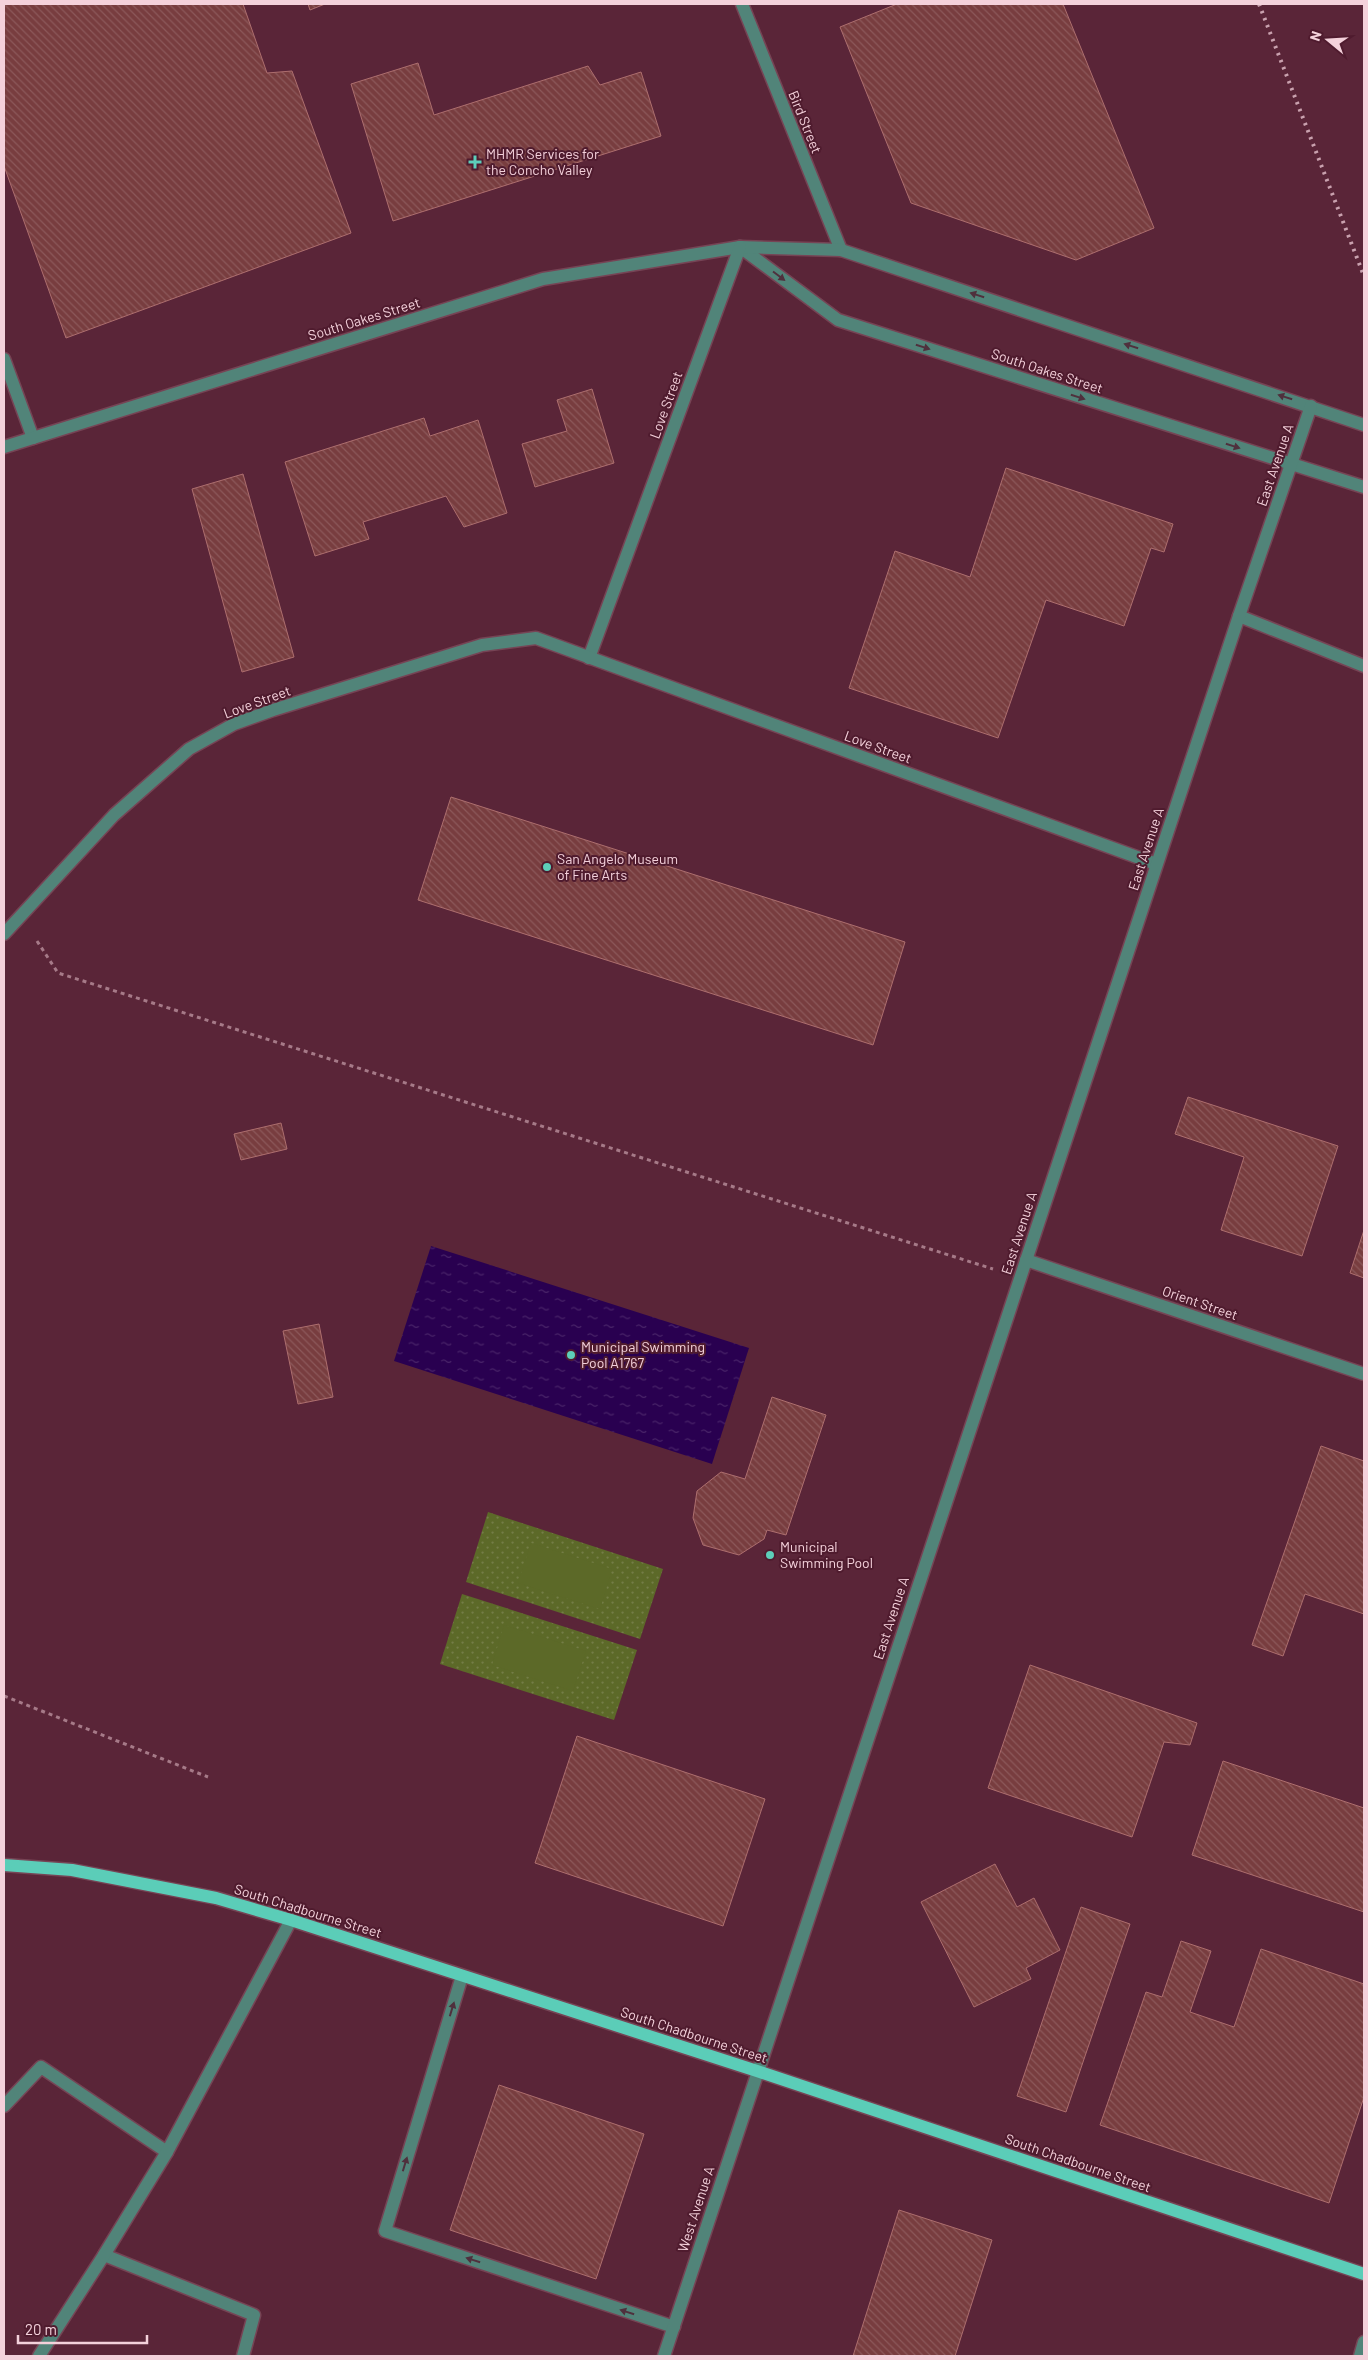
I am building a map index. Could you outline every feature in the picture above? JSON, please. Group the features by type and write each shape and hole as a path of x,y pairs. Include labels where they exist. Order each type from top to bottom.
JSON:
{"main road":[{"name":"South Chadbourne Street","path":"4,1865 72,1870 216,1898 291,1920 757,2071 1364,2274"}],"street":[{"name":"Bird Street","path":"742,4 841,250"},
{"name":"South Oakes Street","path":"740,247 838,320 1364,487"},
{"name":"South Oakes Street","path":"4,447 543,279 740,247 841,250 1364,425"},
{"name":"Love Street","path":"590,658 740,247"},
{"path":"4,359 33,438"},
{"name":"East Avenue A","path":"757,2071 1156,864 1311,406"},
{"path":"1239,616 1364,666"},
{"name":"Love Street","path":"4,934 114,815 189,749 234,724 273,710 482,645 536,638 1156,864"},
{"name":"Orient Street","path":"1026,1260 1364,1374"},
{"path":"39,2356 167,2152 291,1920"},
{"path":"462,1976 385,2231 674,2327"},
{"path":"4,2106 41,2067 167,2152"},
{"name":"West Avenue A","path":"664,2356 757,2071"},
{"path":"104,2255 254,2315 243,2356"},
{"path":"1360,2356 1364,2342"}],"path":[{"path":"21,915 58,973 1020,1277"},
{"path":"4,1696 208,1777"}],"green space":[{"path":"488,1512 663,1569 640,1639 466,1582"},
{"path":"531,1543 612,1569 600,1609 518,1583"},
{"path":"462,1594 637,1650 614,1720 440,1664"},
{"path":"504,1625 586,1651 573,1691 492,1665"}],"water":[{"name":"Municipal Swimming Pool A1767","path":"431,1246 749,1348 712,1464 394,1361"}],"building":[{"path":"4,4 243,4 267,73 292,71 351,233 66,338 4,166"},
{"path":"308,4 325,4 310,10"},
{"path":"897,4 1063,4 1154,228 1076,260 911,203 840,27"},
{"path":"418,63 434,115 588,66 600,85 641,72 661,136 393,221 351,84"},
{"path":"592,389 614,463 535,487 522,444 567,431 557,400"},
{"path":"424,418 430,436 478,420 507,513 464,527 446,496 363,522 369,539 315,556 285,462"},
{"path":"1006,468 1173,524 1164,552 1151,548 1124,626 1046,600 998,738 849,688 895,551 970,577"},
{"path":"243,474 294,657 242,672 192,489"},
{"path":"451,797 905,942 873,1045 418,900"},
{"path":"1188,1097 1338,1146 1302,1256 1221,1230 1244,1157 1175,1134"},
{"path":"281,1123 287,1149 241,1160 234,1134"},
{"path":"1364,1230 1364,1278 1350,1273"},
{"path":"319,1324 333,1397 298,1404 283,1331"},
{"path":"772,1397 826,1415 786,1535 767,1530 764,1539 739,1555 703,1545 693,1518 697,1491 721,1472 745,1479"},
{"path":"1321,1446 1364,1461 1364,1614 1305,1594 1283,1656 1252,1645"},
{"path":"1030,1665 1197,1723 1190,1745 1164,1742 1132,1837 988,1788"},
{"path":"577,1736 765,1799 723,1926 535,1863"},
{"path":"1223,1761 1364,1808 1364,1912 1192,1855"},
{"path":"995,1864 1017,1907 1034,1898 1060,1950 1026,1968 1031,1979 974,2007 921,1902"},
{"path":"1081,1907 1130,1924 1066,2112 1017,2096"},
{"path":"1181,1941 1211,1951 1190,2012 1234,2027 1261,1949 1364,1984 1364,2097 1329,2203 1100,2125 1146,1992 1162,1997"},
{"path":"499,2085 644,2134 596,2279 450,2230"},
{"path":"899,2210 992,2240 955,2356 853,2356"}],"railway":[{"path":"1259,4 1364,276"}],"place":[{"name":"MHMR Services for the Concho Valley","path":"475,162"},
{"name":"San Angelo Museum of Fine Arts","path":"547,867"},
{"name":"Municipal Swimming Pool A1767","path":"571,1355"},
{"name":"Municipal Swimming Pool","path":"770,1555"}]}
